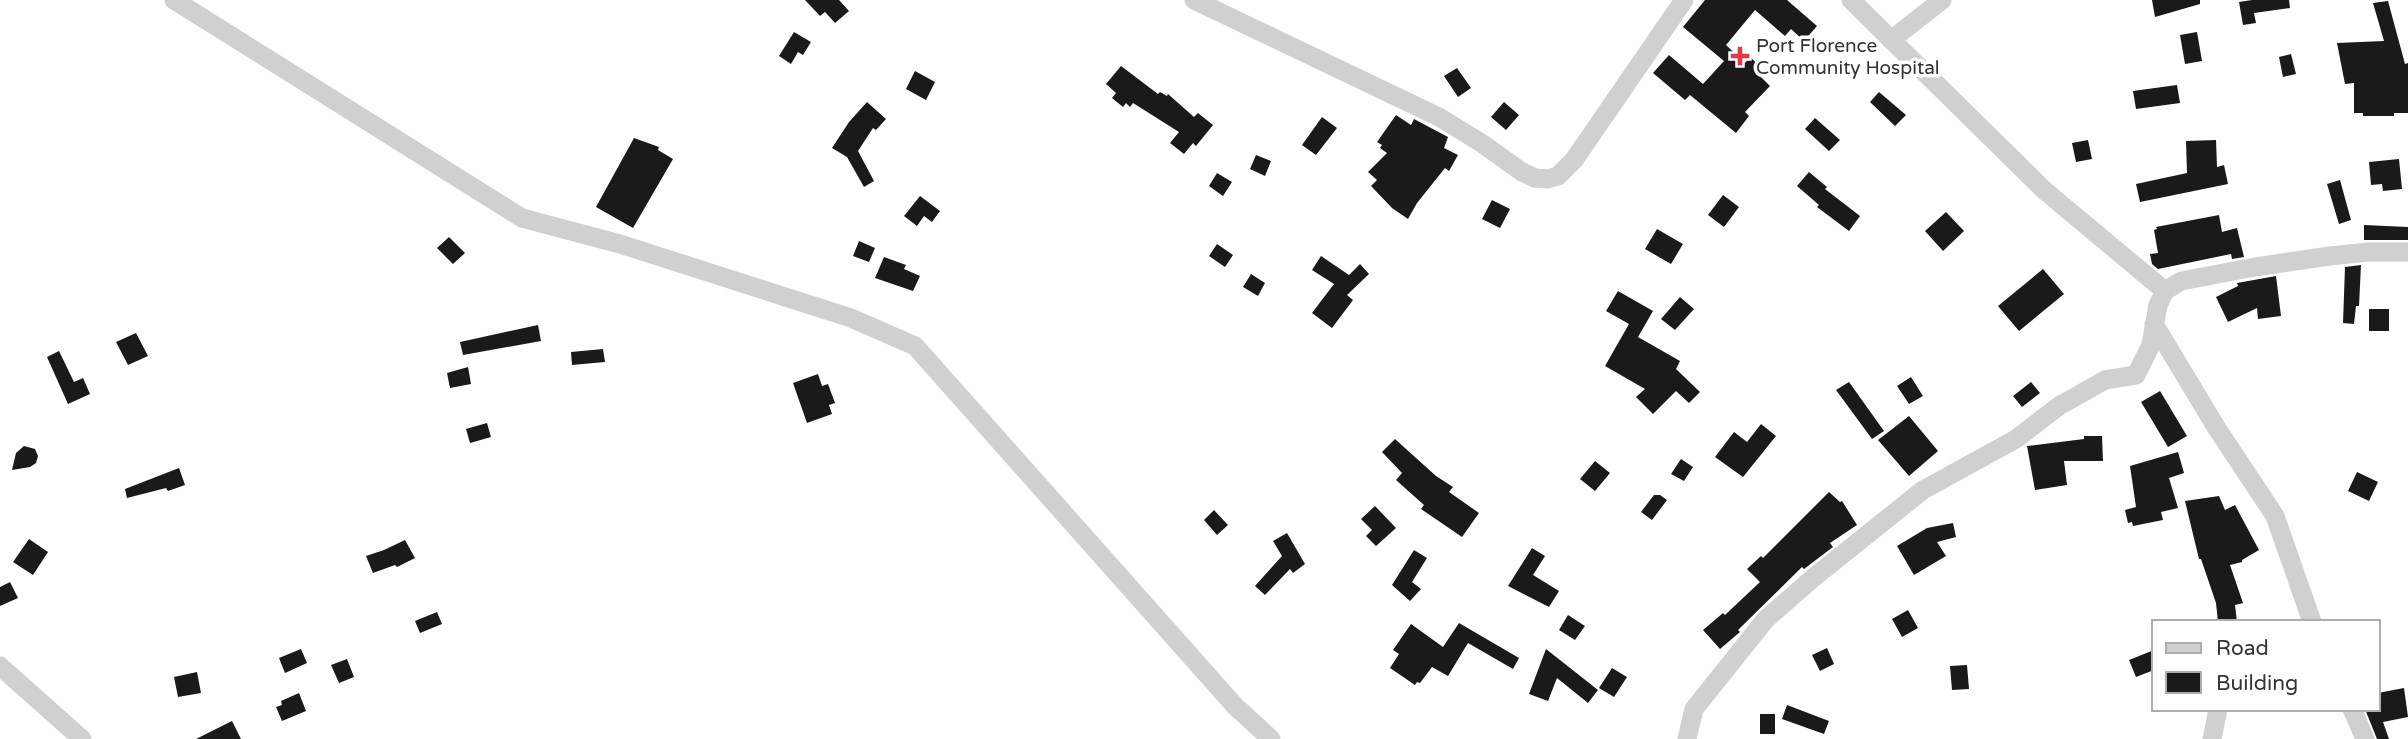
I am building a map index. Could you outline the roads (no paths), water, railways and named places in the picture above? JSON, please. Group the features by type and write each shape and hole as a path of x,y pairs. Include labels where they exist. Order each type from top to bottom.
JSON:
{"street":[{"path":"174,0 522,218 620,244 838,314 915,346 1235,706 1271,739"},
{"path":"1194,0 1439,117 1521,172 1535,178 1548,179 1558,176 1574,160 1684,0"},
{"path":"1851,0 2044,190 2165,291"},
{"path":"1891,40 1942,0"},
{"path":"1687,739 1694,709 1766,619 1813,578 1923,490 2016,439 2059,406 2105,380 2136,374 2151,345 2158,305 2165,291 2181,281 2255,267 2368,252 2408,252"},
{"path":"2154,324 2216,427 2275,516 2308,620"},
{"path":"0,666 82,739"},
{"path":"2212,739 2218,711"},
{"path":"2353,711 2365,739"}],"place":[{"name":"Port Florence Community Hospital","path":"1740,56"}]}
